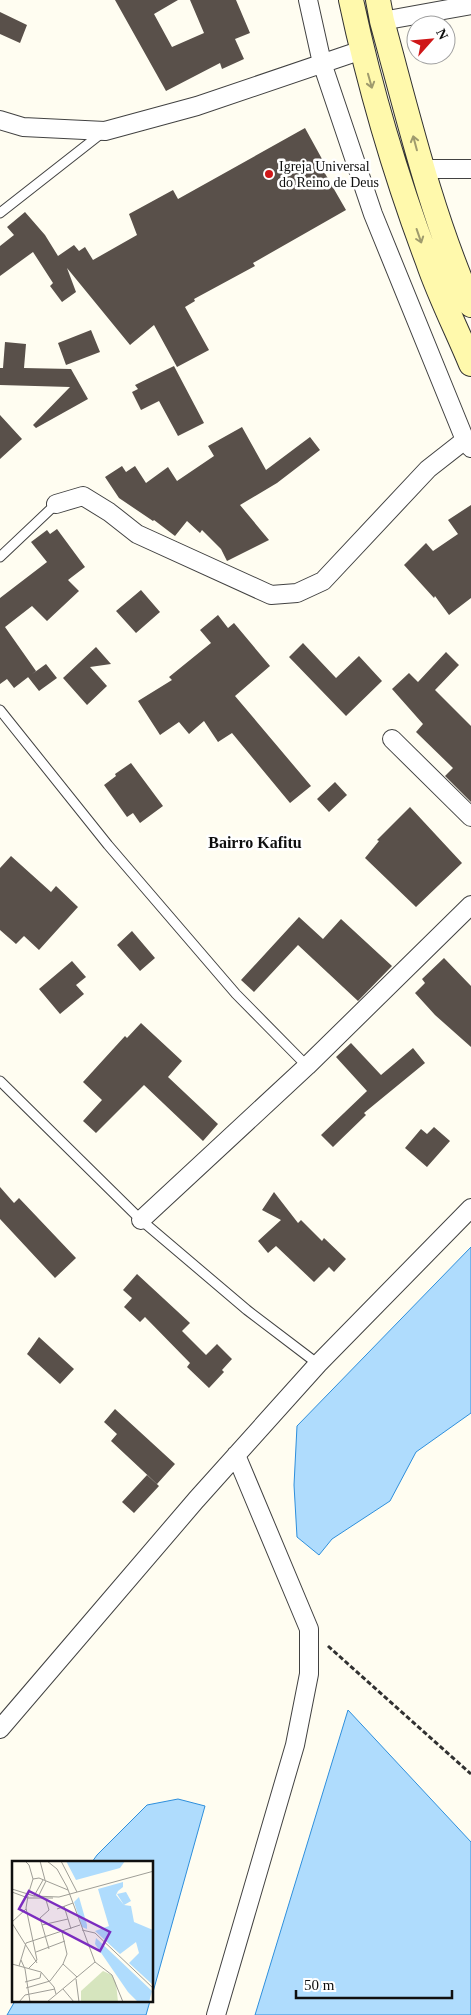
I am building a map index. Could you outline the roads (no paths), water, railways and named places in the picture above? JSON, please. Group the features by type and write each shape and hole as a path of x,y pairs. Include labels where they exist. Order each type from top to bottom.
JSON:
{"main road":[{"path":"351,0 362,50 392,158 428,264 471,364"},
{"path":"380,10 422,168 462,263 471,305"}],"street":[{"path":"56,504 83,496 109,512 137,534 271,595 296,594 323,581 428,468 468,444 373,214 322,63 308,0"},
{"path":"380,10 471,5"},
{"path":"0,120 23,127 105,131 197,106 362,50"},
{"path":"422,168 471,169"},
{"path":"392,739 471,817"},
{"path":"141,1220 308,1066 471,905"},
{"path":"0,1729 318,1364 471,1208"},
{"path":"216,2015 294,1745 309,1674 308,1629 236,1456"}],"lane":[{"path":"0,213 105,131"},
{"path":"0,557 56,504"},
{"path":"0,710 108,845 236,994 308,1066"},
{"path":"0,1081 141,1220 247,1310 318,1364"}],"water":[{"path":"471,1247 471,1413 416,1452 390,1501 332,1539 319,1555 297,1537 294,1485 297,1426"},
{"path":"348,1710 471,1842 471,2015 255,2015"},
{"path":"178,1799 205,1806 154,1988 154,1861 93,1861 147,1805"},
{"path":"14,2002 150,2002 146,2015 7,2015"}],"place":[{"name":"Igreja Universal do Reino de Deus","path":"269,174"}],"district":[{"name":"Bairro Kafitu","path":"255,842"}]}
